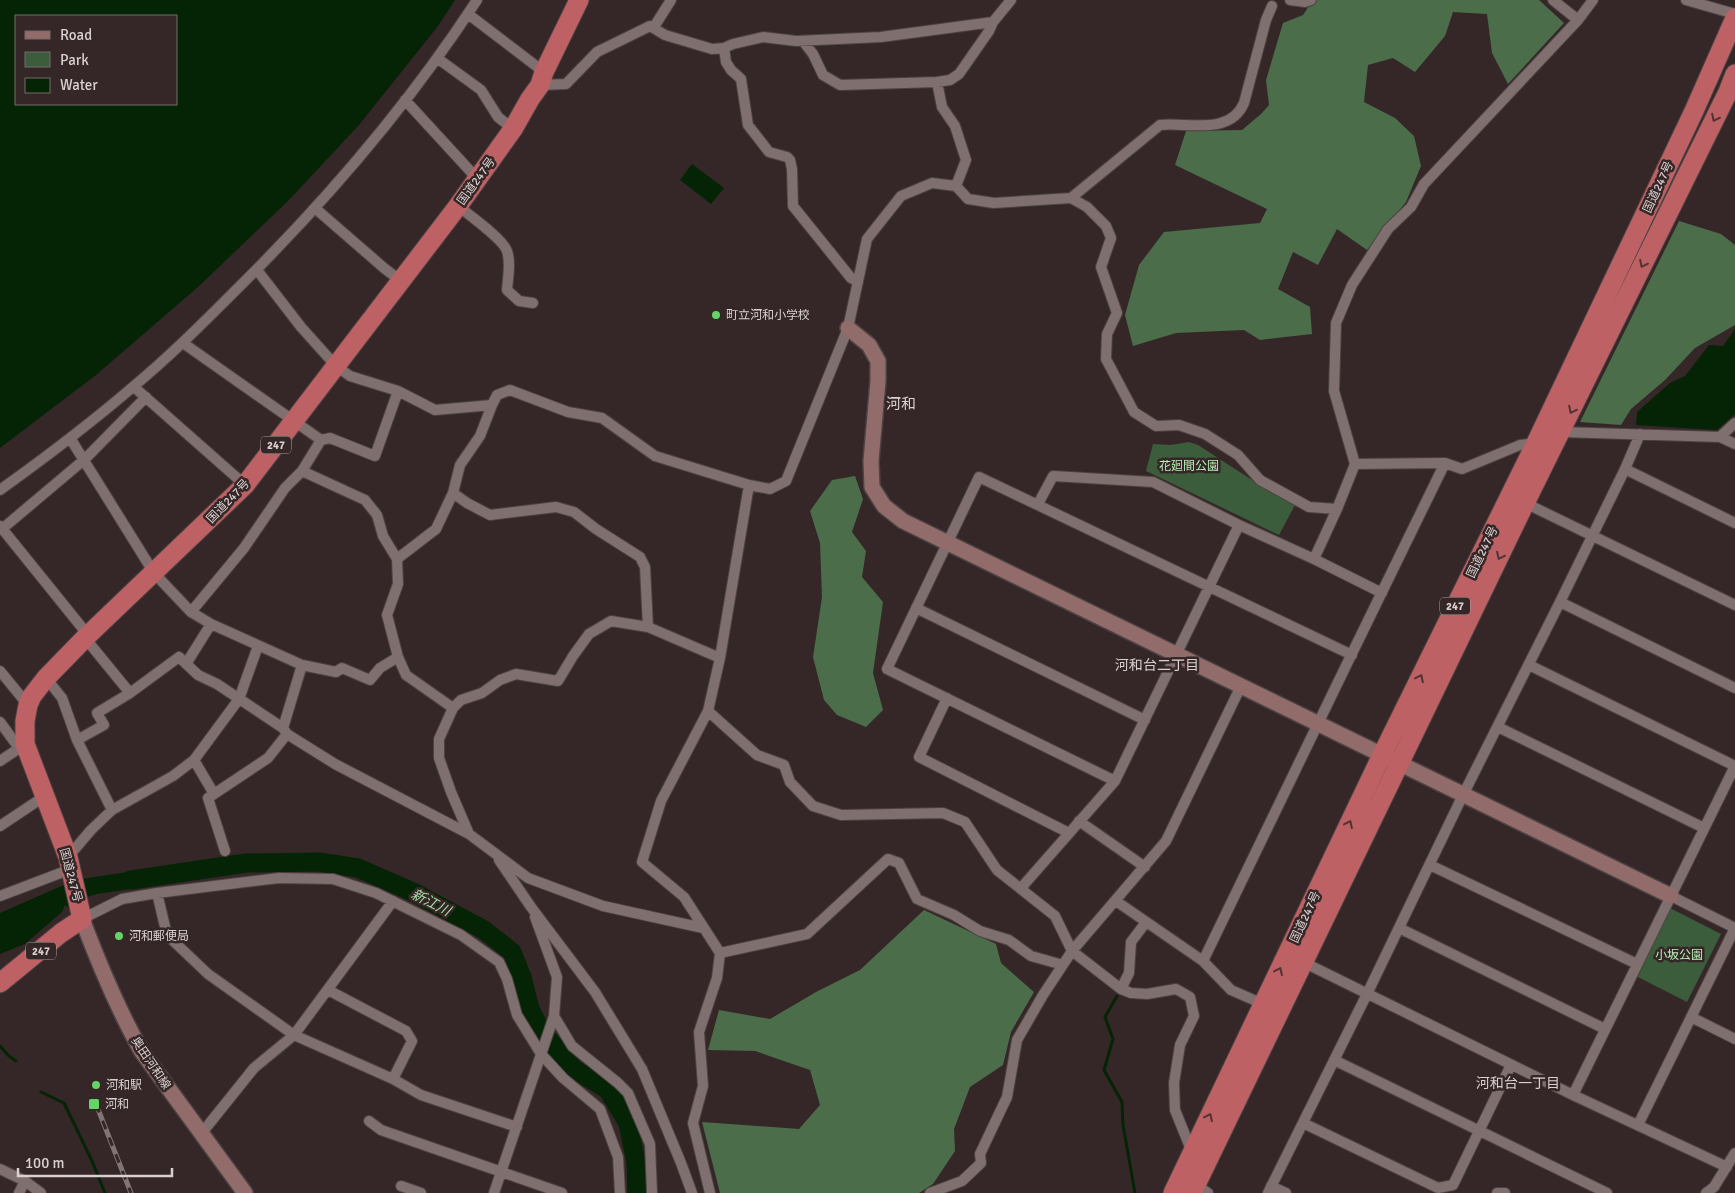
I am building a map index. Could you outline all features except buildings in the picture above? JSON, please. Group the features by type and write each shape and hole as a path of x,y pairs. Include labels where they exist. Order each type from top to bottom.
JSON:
{"highway":[{"name":"国道247号","path":"0,983 61,933 81,913 70,868 44,796 22,746 28,705 32,696 46,678 86,636 245,485 458,206 513,129 542,78 579,0"},
{"name":"国道247号","path":"1173,1193 1382,754 1536,443 1694,111 1735,18"},
{"name":"国道247号","path":"1199,1190 1303,962 1525,503 1728,92 1735,74"}],"street":[{"path":"0,490 134,387 183,343 257,270 316,209 405,100 477,0"},
{"path":"654,27 672,0"},
{"path":"803,41 813,54 823,75 840,85 950,80 959,74 989,31 992,22 1011,0"},
{"path":"1071,198 1160,125 1209,126 1230,119 1237,114 1244,103 1269,3 1290,0 1305,2 1311,0"},
{"path":"1553,0 1578,20"},
{"path":"1314,559 1355,464 1334,391 1336,323 1352,286 1388,229 1411,207 1424,184 1578,20 1594,0"},
{"path":"1686,0 1735,14"},
{"path":"468,14 542,78 566,84 597,52 631,33 650,26 665,35 712,49 724,48 763,37 803,41 881,37 992,22"},
{"path":"724,48 726,62 731,70 741,79 748,125 769,152 783,155 790,160 793,206 851,278 858,282"},
{"path":"436,58 481,90 498,117 513,129"},
{"path":"937,82 942,107 955,126 966,160 956,186"},
{"path":"405,100 478,178"},
{"path":"397,559 436,529 452,493 460,466 480,436 497,395 510,390 568,412 602,418 655,456 749,485 770,489 786,481 848,328 867,239 900,196 932,182 956,186 968,199 994,203 1071,198 1086,207 1106,226 1111,238 1102,267 1117,313 1107,334 1106,359 1134,412 1156,426 1179,425 1206,434 1238,456 1260,480 1309,507 1337,509"},
{"path":"458,206 488,230 506,249 509,267 507,290 519,301 533,303"},
{"path":"316,209 401,281"},
{"path":"257,270 301,327 336,366 350,376 398,391 434,410 492,405"},
{"path":"848,328 869,345 878,361 871,460 872,486 884,506 903,521 1735,928 1638,1125"},
{"path":"183,343 321,440"},
{"path":"134,387 245,485"},
{"path":"191,612 244,548 285,488 302,471 321,440 330,438 375,456 398,391"},
{"path":"130,693 1,528 85,459 146,397"},
{"path":"1720,437 1735,423"},
{"path":"1561,432 1720,437 1735,444"},
{"path":"1286,1193 1270,1190 1463,795 1625,470 1640,434"},
{"path":"70,438 85,459 154,573 191,612 211,624 302,665 336,672 342,668 370,680 380,668 398,657"},
{"path":"1355,464 1445,463 1462,469 1520,444 1536,443"},
{"path":"1203,961 1317,722 1352,656 1445,463"},
{"path":"1625,470 1735,523"},
{"path":"302,471 365,500 377,515 383,536 397,559 398,584 387,616 398,657 406,675 453,708"},
{"path":"1038,504 1053,476 1153,482 1382,593"},
{"path":"1115,780 887,669 980,477 1352,656"},
{"path":"710,1193 693,1123 703,1086 699,1032 718,978 720,953 684,897 642,862 661,801 708,711 720,658 749,485"},
{"path":"452,493 490,515 556,507 574,512 596,529 640,557 645,567 648,627"},
{"path":"1525,503 1735,605"},
{"path":"1021,888 1115,780 1239,525"},
{"path":"1560,602 1735,688"},
{"path":"916,608 1145,720"},
{"path":"469,834 439,758 439,739 453,708 461,700 482,693 500,680 516,674 558,681 589,634 611,621 648,627 720,658"},
{"path":"186,664 211,624"},
{"path":"0,896 70,868 90,830 112,810 174,776 194,760 239,699 258,646"},
{"path":"77,740 104,725 98,713 130,693 179,657 198,675 217,684 335,764 469,834 528,878 603,906 703,928"},
{"path":"1529,664 1735,766 1572,1096"},
{"path":"225,851 208,798 268,758 285,731 302,665"},
{"path":"0,671 28,705"},
{"path":"46,678 62,698 77,740 112,810"},
{"path":"930,1193 962,1182 981,1163 980,1154 1007,1097 1017,1040 1072,951 1166,841 1241,686"},
{"path":"947,698 919,757 1069,833"},
{"path":"708,711 757,755 784,765 790,782 813,806 841,815 944,814 965,822 997,870 1055,916 1072,951 1121,989 1131,993 1148,994 1176,990 1190,997 1194,1016 1180,1045 1174,1083 1176,1110 1192,1152"},
{"path":"0,722 22,746 0,761"},
{"path":"1498,727 1704,828"},
{"path":"194,760 214,794"},
{"path":"0,826 44,796"},
{"path":"1079,821 1145,867"},
{"path":"492,851 595,992 642,1069 692,1193"},
{"path":"720,953 807,934 888,859 899,863 917,899 954,915 980,931 1009,940 1031,956 1063,965"},
{"path":"1430,865 1637,964"},
{"path":"81,913 122,899 157,893 279,878 333,879 376,893 461,934 498,962 507,979 517,1015 541,1054 563,1078 600,1109 618,1156 620,1193"},
{"path":"157,893 167,935 208,974 294,1035 393,1079 421,1095 517,1127"},
{"path":"1116,900 1203,961 1232,990 1263,1004"},
{"path":"201,1134 254,1068 294,1035 392,901"},
{"path":"494,1193 553,1021 557,977 531,906"},
{"name":"奥田河和線","path":"81,913 91,942 137,1044 244,1193"},
{"path":"1121,989 1128,973 1131,942 1146,922"},
{"path":"1399,928 1606,1029"},
{"path":"1303,962 1572,1096 1727,1167"},
{"path":"328,990 406,1031 412,1042 393,1079"},
{"path":"1691,1017 1735,1039"},
{"path":"553,1021 572,1046 628,1093 650,1144 652,1193"},
{"path":"1334,1060 1607,1193"},
{"path":"1303,1123 1438,1188 1453,1185 1511,1065"},
{"path":"369,1121 381,1130 562,1193"},
{"path":"1706,1193 1714,1187 1735,1153"},
{"path":"0,1169 41,1193"},
{"path":"19,1193 25,1182"},
{"path":"401,1186 421,1193"},
{"path":"1497,1193 1506,1193"}],"green space":[{"name":"花廻間公園","path":"1189,442 1198,445 1263,487 1295,505 1279,535 1146,471 1153,444 1170,445"},
{"name":"小坂公園","path":"1670,908 1721,934 1687,1002 1636,976"}],"shaded area":[{"path":"1313,0 1539,0 1564,23 1508,84 1492,53 1487,14 1453,12 1445,36 1415,72 1393,58 1368,65 1364,102 1395,118 1414,136 1421,166 1406,202 1367,250 1337,229 1318,265 1293,252 1278,289 1310,307 1312,334 1260,340 1244,330 1176,333 1133,346 1125,315 1139,265 1164,232 1260,223 1267,209 1175,165 1186,131 1242,130 1269,105 1266,80 1283,23 1303,15"},
{"path":"1679,221 1721,234 1735,245 1735,325 1695,348 1665,380 1631,409 1621,425 1580,422"},
{"path":"855,476 863,499 852,532 866,551 862,577 883,602 873,673 883,710 866,727 837,715 824,700 813,657 822,597 820,543 810,511 832,480"},
{"path":"924,910 996,944 1001,963 1034,992 1011,1032 1003,1065 970,1087 954,1129 955,1151 933,1184 919,1193 720,1193 702,1122 799,1129 820,1105 810,1070 755,1051 708,1050 719,1010 770,1019 816,992 860,970"}],"water":[{"path":"0,0 455,0 438,26 359,125 288,201 198,287 96,375 0,448"},
{"path":"692,164 724,188 711,204 680,180"},
{"path":"1735,329 1735,414 1717,430 1636,425 1637,412 1670,383 1685,376 1709,345 1723,346"},
{"path":"155,868 157,885 97,894 69,902 69,908 65,905 62,912 25,944 0,954 0,913 81,879"}],"waterway":[{"name":"新江川","path":"131,880 246,863 319,862 358,868 413,892 484,930 512,952 522,977 530,1009 541,1031 574,1069 608,1090 628,1123 636,1162 637,1193"},
{"path":"1117,996 1105,1017 1113,1039 1104,1070 1122,1102 1123,1125 1135,1193"},
{"path":"0,1046 16,1061"},
{"path":"41,1092 64,1103 105,1193"}],"railway":[{"path":"96,1104 131,1193"}],"place":[{"name":"町立河和小学校","path":"716,315"},
{"name":"河和郵便局","path":"119,936"},
{"name":"河和駅","path":"96,1085"},
{"name":"河和","path":"94,1104"}],"district":[{"name":"河和","path":"901,404"},
{"name":"河和台二丁目","path":"1157,665"},
{"name":"河和台一丁目","path":"1518,1083"}]}
